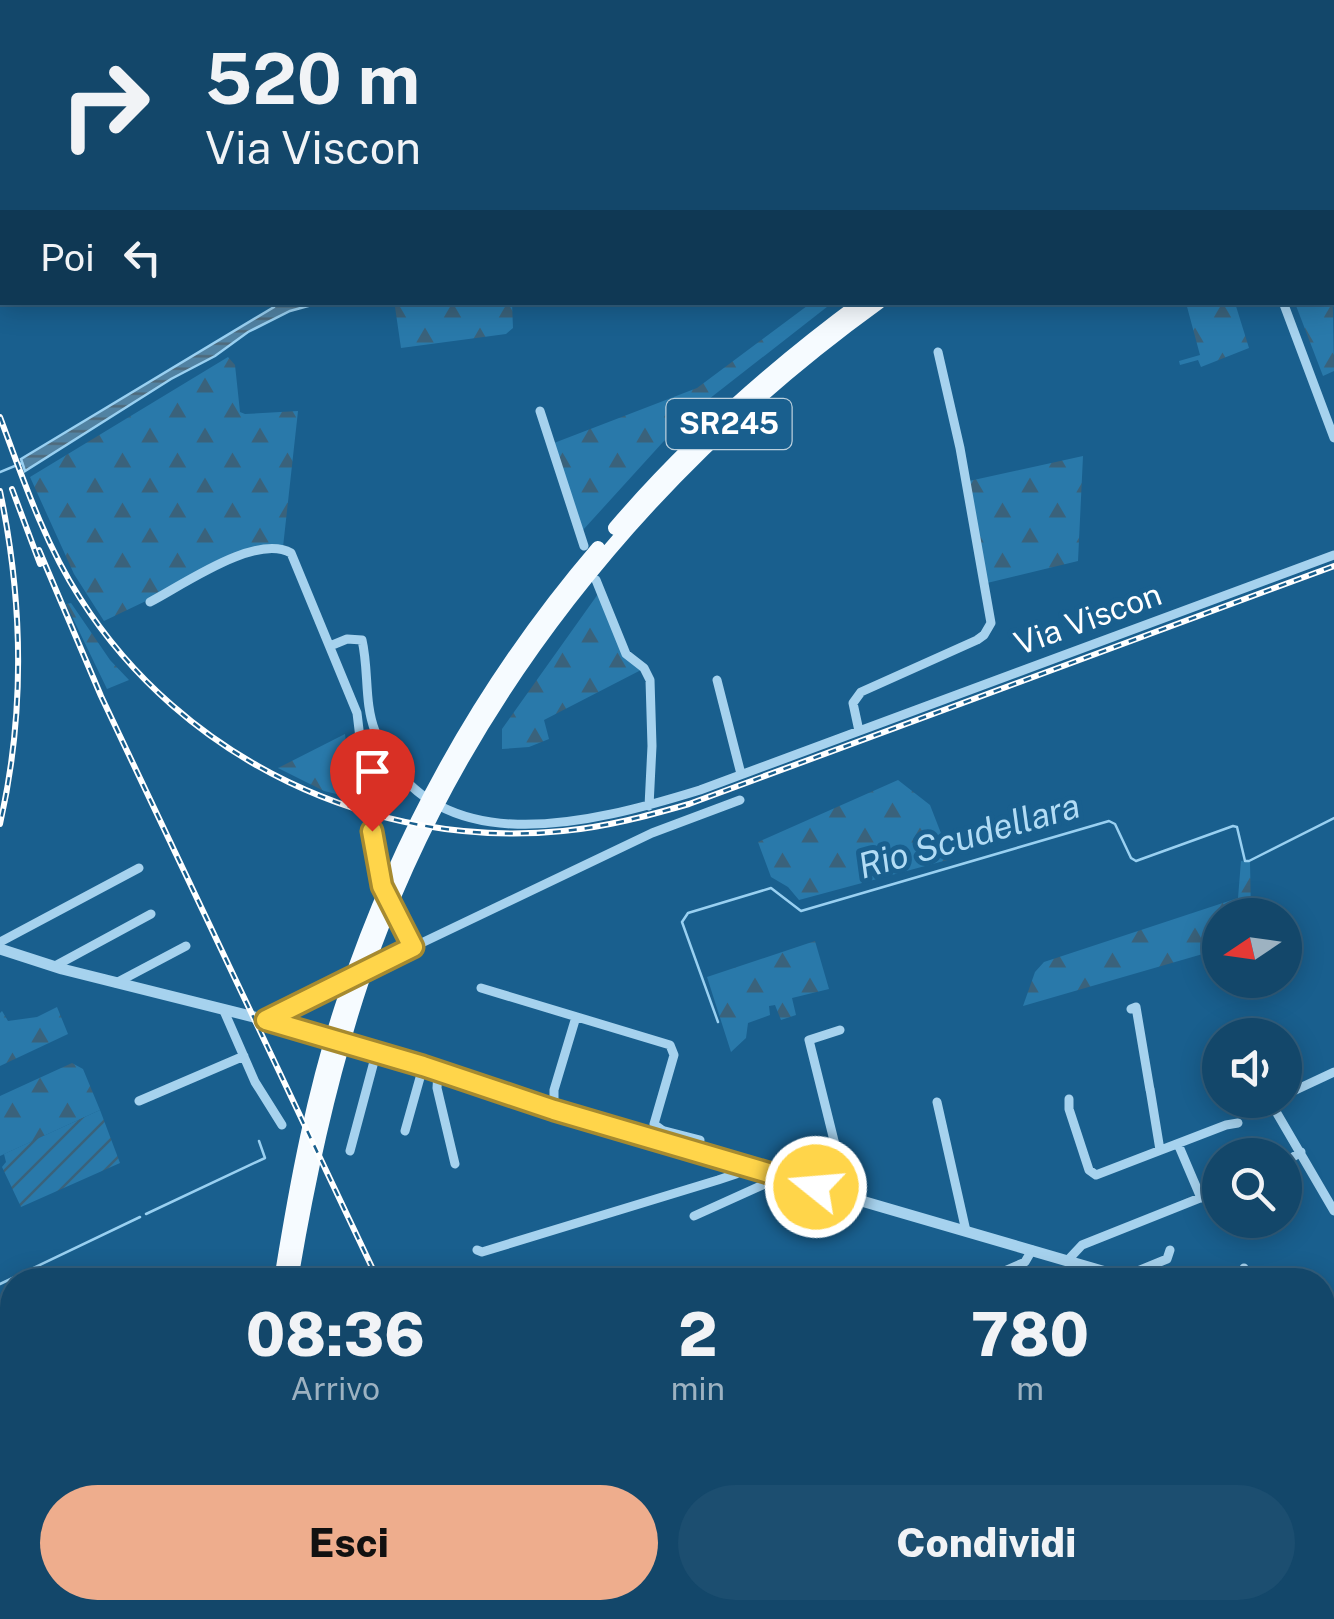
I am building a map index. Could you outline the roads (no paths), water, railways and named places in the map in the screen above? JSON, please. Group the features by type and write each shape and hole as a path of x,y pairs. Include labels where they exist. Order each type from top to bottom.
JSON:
{"highway":[{"name":"SR245","path":"284,1268 364,975 445,781 517,651 636,503 733,406 858,305"},
{"name":"SR245","path":"445,781 524,658 628,527 728,424 810,354 876,305"},
{"name":"SR245","path":"292,1268 300,1198"}],"street":[{"path":"1284,305 1334,438"},
{"name":"Via Viscon","path":"859,731 855,696 977,640 991,623 960,448 938,352"},
{"path":"540,411 584,546"},
{"path":"150,602 246,552 261,548 287,550 357,713 368,796"},
{"name":"Via Viscon","path":"330,646 346,639 362,640 370,716 395,770 421,795 470,821 506,824 606,816 741,774 1334,555"},
{"path":"596,580 626,654 646,670 650,680 652,746 648,806"},
{"path":"718,680 741,774"},
{"path":"260,1019 678,821 740,800"},
{"path":"372,831 382,886 413,947"},
{"path":"0,946 139,868"},
{"path":"55,966 150,914"},
{"path":"0,946 55,966 423,1066 554,1110 664,1137 697,1153 1092,1268"},
{"path":"116,983 186,946"},
{"path":"481,988 668,1044 674,1055 654,1124 664,1137"},
{"path":"1132,1009 1136,1007 1160,1150"},
{"path":"224,1011 255,1082 282,1125"},
{"path":"554,1110 554,1090 576,1017"},
{"path":"840,1030 810,1040 848,1197"},
{"path":"350,1150 376,1054"},
{"path":"139,1101 244,1056"},
{"path":"405,1132 423,1066"},
{"path":"438,1072 436,1088 455,1164"},
{"path":"1302,1087 1334,1072"},
{"path":"1069,1099 1069,1109 1096,1175 1226,1124 1238,1124"},
{"path":"937,1102 966,1231"},
{"path":"1067,1260 1078,1247 1201,1198 1178,1144"},
{"path":"1302,1155 1334,1211"},
{"path":"476,1250 482,1252 718,1180 736,1174 741,1165"},
{"path":"694,1216 767,1183 771,1173"},
{"path":"1085,1266 1082,1255 1091,1243"},
{"path":"1015,1268 1032,1250"},
{"path":"1149,1268 1167,1259 1170,1250"}],"waterway":[{"path":"0,472 22,463"},
{"name":"Rio Scudellara","path":"718,1022 682,922 688,913 771,888 801,911 1109,821 1115,824 1136,861 1233,826 1237,827 1245,861 1249,861 1334,818"},
{"name":"Rio Scudellara","path":"146,1214 265,1158 259,1141"},
{"name":"Rio Scudellara","path":"33,1268 140,1217"}],"tunnel":[{"path":"367,796 372,831"}],"railway":[{"path":"0,417 35,510 67,577 122,655 172,705 228,747 288,782 354,808 422,825 492,833 563,831 611,824 689,804 1334,566"},
{"path":"12,489 40,564"},
{"path":"0,491 13,574 18,658 14,741 0,824"},
{"path":"39,550 101,696 372,1268"}]}
